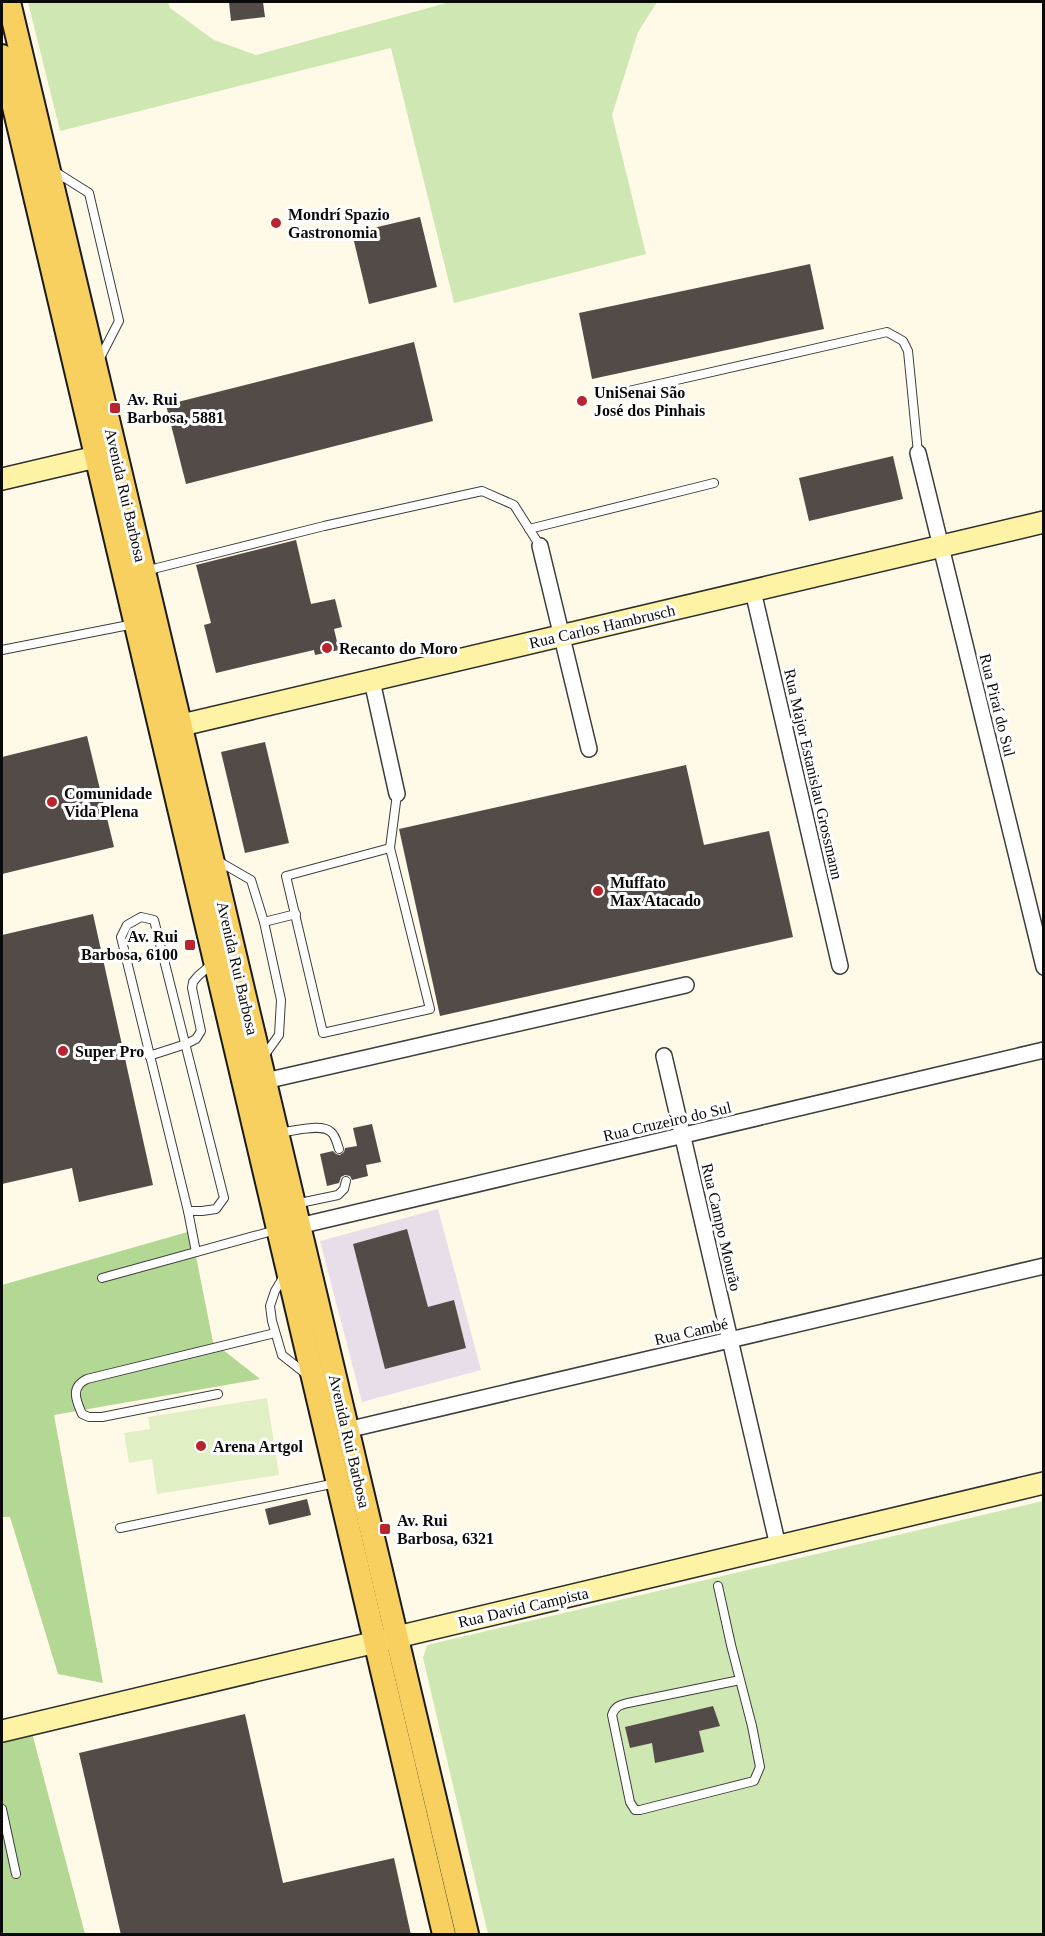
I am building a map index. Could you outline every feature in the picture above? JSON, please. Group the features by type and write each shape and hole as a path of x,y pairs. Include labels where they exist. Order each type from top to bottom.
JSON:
{"main road":[{"name":"Avenida Rui Barbosa","path":"9,2 7,52 135,624 212,858 277,1133 290,1220 287,1269 313,1379 338,1483 386,1639 467,1935"},
{"name":"Avenida Rui Barbosa","path":"7,52 48,168 144,571 170,728 214,962 290,1220 347,1430 444,1935"}],"street":[{"name":"Rua Piraí do Sul","path":"918,453 1044,967"},
{"path":"2,479 96,457"},
{"name":"Rua Carlos Hambrusch","path":"170,728 1044,522"},
{"path":"540,546 589,749"},
{"name":"Rua Major Estanislau Grossmann","path":"753,591 840,966"},
{"path":"372,681 397,794"},
{"path":"262,1071 686,985"},
{"name":"Rua Cruzeiro do Sul","path":"290,1220 683,1136 1044,1050"},
{"name":"Rua Campo Mourão","path":"664,1056 778,1546"},
{"name":"Rua Cambé","path":"347,1430 1044,1266"},
{"name":"Rua David Campista","path":"2,1731 1044,1483"}],"lane":[{"path":"48,168 89,194 119,321 95,366"},
{"path":"611,395 887,332 903,341 908,351 918,453"},
{"path":"529,529 714,483"},
{"path":"144,571 324,526 482,491 514,505 540,546"},
{"path":"2,650 135,624"},
{"path":"390,849 286,876 323,1033 430,1009 390,849 397,794"},
{"path":"212,858 251,880 264,922 280,1000 279,1035 262,1071"},
{"path":"264,922 296,914"},
{"path":"188,1211 216,1209 224,1198 154,920 141,917 127,925 121,937 196,1252"},
{"path":"149,1056 196,1039 201,1031 192,988 194,982 214,962"},
{"path":"277,1133 321,1127 334,1134 339,1149"},
{"path":"102,1278 196,1252 290,1220 338,1195 344,1189 346,1181"},
{"path":"287,1269 270,1306 275,1333 282,1355 313,1379"},
{"path":"218,1394 102,1417 89,1417 82,1414 75,1397 75,1390 87,1379 275,1333"},
{"path":"120,1528 338,1483"},
{"path":"718,1586 752,1726 760,1767 754,1781 640,1810 635,1809 630,1802 612,1715 614,1709 628,1703 740,1680"},
{"path":"2,1809 16,1874"}],"shaded area":[{"path":"438,1209 481,1370 362,1402 320,1241"}],"green space":[{"path":"28,2 168,2 170,8 214,40 256,55 450,2 657,2 638,32 612,115 646,254 454,303 391,48 60,131"},
{"path":"191,1231 213,1342 260,1379 54,1415 103,1683 58,1674 10,1517 2,1517 2,1285"},
{"name":"Arena Artgol","path":"267,1398 279,1475 157,1494 152,1459 129,1463 124,1433 150,1429 148,1417"},
{"path":"1043,1501 1043,1934 488,1934 423,1658 427,1645"},
{"path":"32,1733 85,1934 2,1934 2,1740"}],"building":[{"path":"229,2 263,2 265,17 231,21"},
{"path":"420,217 437,287 369,304 352,233"},
{"path":"810,264 824,329 592,379 579,313"},
{"path":"414,342 433,421 186,484 166,405"},
{"path":"893,456 903,499 809,521 799,478"},
{"path":"296,540 311,604 335,599 342,627 334,629 339,650 315,655 314,650 216,673 204,625 211,623 196,565"},
{"name":"Comunidade Vida Plena","path":"87,736 114,847 2,874 2,757"},
{"path":"265,742 289,843 245,853 221,752"},
{"name":"Muffato Max Atacado","path":"686,765 704,845 769,831 793,937 440,1016 399,829"},
{"name":"Super Pro","path":"93,914 153,1185 79,1202 72,1168 2,1184 2,935"},
{"path":"372,1124 381,1162 366,1165 368,1176 352,1180 350,1176 345,1175 341,1177 339,1183 327,1186 320,1154 333,1151 340,1155 345,1148 357,1146 353,1128"},
{"path":"407,1229 428,1307 454,1300 466,1348 385,1369 353,1244"},
{"path":"307,1499 311,1515 269,1525 265,1509"},
{"path":"713,1706 720,1726 699,1731 704,1752 655,1763 652,1743 630,1748 625,1727"},
{"path":"245,1714 283,1883 394,1858 411,1935 121,1935 79,1753"}],"place":[{"name":"Mondrí Spazio Gastronomia","path":"276,223"},
{"name":"UniSenai São José dos Pinhais","path":"582,401"},
{"name":"Av. Rui Barbosa, 5881","path":"115,408"},
{"name":"Recanto do Moro","path":"327,648"},
{"name":"Comunidade Vida Plena","path":"52,802"},
{"name":"Muffato Max Atacado","path":"598,891"},
{"name":"Av. Rui Barbosa, 6100","path":"190,945"},
{"name":"Super Pro","path":"63,1051"},
{"name":"Arena Artgol","path":"201,1446"},
{"name":"Av. Rui Barbosa, 6321","path":"385,1529"}]}
